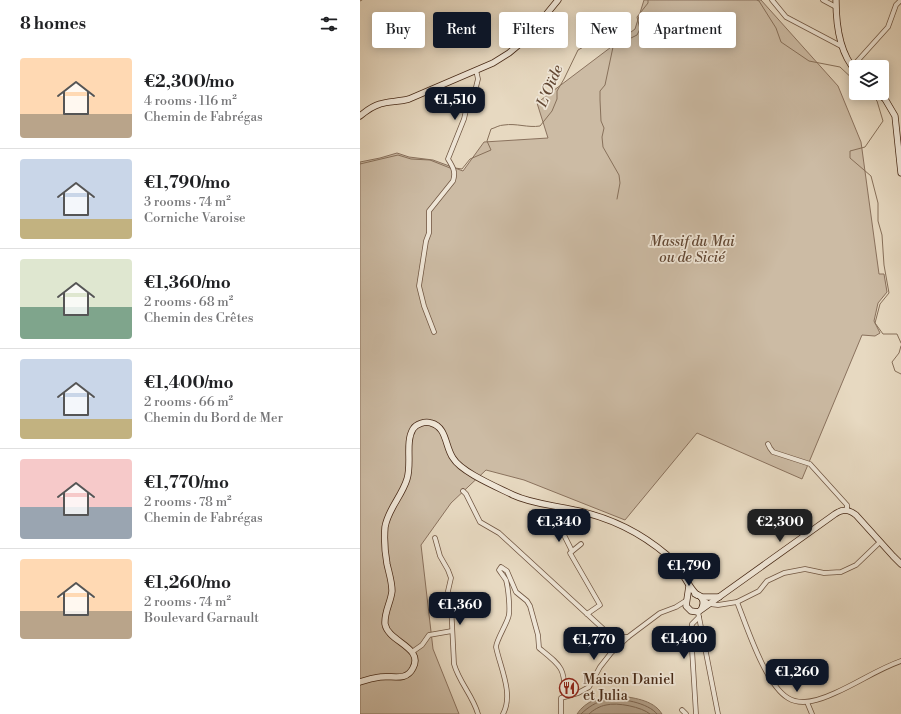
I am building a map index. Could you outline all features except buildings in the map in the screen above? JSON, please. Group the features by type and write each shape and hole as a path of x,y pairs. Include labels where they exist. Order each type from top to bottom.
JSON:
{"street":[{"path":"360,116 371,107 380,104 398,102 493,63 522,43 532,33 558,0"},
{"path":"772,0 786,17 841,46"},
{"path":"823,0 836,7"},
{"path":"836,0 841,46 849,60"},
{"path":"861,60 888,26 896,5 901,0"},
{"path":"434,332 424,306 419,286 426,241 429,233 429,211 453,181 455,175 448,159 478,79 476,70"},
{"path":"886,100 895,116 901,173"},
{"path":"360,682 380,677 405,676 411,671 415,663 412,652 391,635 385,623 392,587 384,539 388,517 407,479 412,430 415,426 426,422 436,425 443,432 450,453 459,466 513,495 529,501 576,510 608,519 624,526 668,555 704,603 692,624 691,633 696,714"},
{"path":"768,444 773,452 810,464 847,504 847,510"},
{"path":"463,490 480,522 499,533 611,636 628,637"},
{"path":"676,607 688,609 691,612 700,612 841,511 847,510 856,515 901,564"},
{"path":"561,529 572,551 570,553 600,605 587,614"},
{"path":"435,538 440,556 448,570 450,578 448,591 451,604 454,664 456,672 474,703 478,714"},
{"path":"563,697 578,693 589,687 605,660 628,637 660,613 676,607 693,594 710,604 718,605 737,602 759,591 767,581 784,573 805,569 824,572 842,572 856,565 880,542"},
{"path":"572,551 581,544"},
{"path":"503,714 507,704 506,684 496,644 509,617 509,607 506,582 499,570 500,568 506,570 516,592 527,601 530,606 538,635 539,648 554,660 562,670 565,683 562,714"},
{"path":"688,609 686,606 690,586"},
{"path":"700,597 720,597"},
{"path":"737,602 761,662 775,685 788,698 808,702 833,694 886,666 901,661"},
{"path":"700,612 718,714"},
{"path":"412,652 422,645 429,636 452,632"},
{"path":"808,702 812,714"},
{"path":"682,710 686,714"}],"green space":[{"name":"Massif du Mai ou de Sicié","path":"644,0 761,0 838,86 861,142 879,274 884,274 887,292 878,303 874,321 880,333 875,336 862,335 802,479 697,433 625,520 524,480 486,470 451,503 421,545 433,649 459,714 360,714 360,162 397,153 409,157 433,160 463,171 484,142 548,138 537,103 610,48 631,48 631,32 635,29 639,16 639,48 736,48 736,12 640,12"}],"water":[{"path":"616,695 648,702 662,714 577,714 580,709 594,700"}],"waterway":[{"name":"L'Oïde","path":"455,168 462,169 470,159 491,150 487,141 491,129 500,125 540,126 552,111 557,99 557,91 578,50 596,40 618,43 637,35 640,29 637,17 648,3 648,0"},
{"name":"L'Oïde","path":"757,0 776,28 781,42 809,61 840,67 849,75"},
{"name":"L'Oïde","path":"613,48 605,85 600,91 601,121 604,128 602,137 603,147 619,175 620,183 617,199"},
{"name":"L'Oïde","path":"876,100 883,121 865,147 850,151 850,158 871,176 878,203 878,221 882,235 884,265 889,293 880,304 875,323 883,334 897,334 901,343"},
{"name":"L'Oïde","path":"360,164 398,155 411,159 430,160 450,168"},
{"name":"L'Oïde","path":"901,346 899,353 892,362 895,371 901,374"}],"place":[{"name":"Maison Daniel et Julia","path":"569,688"}]}
